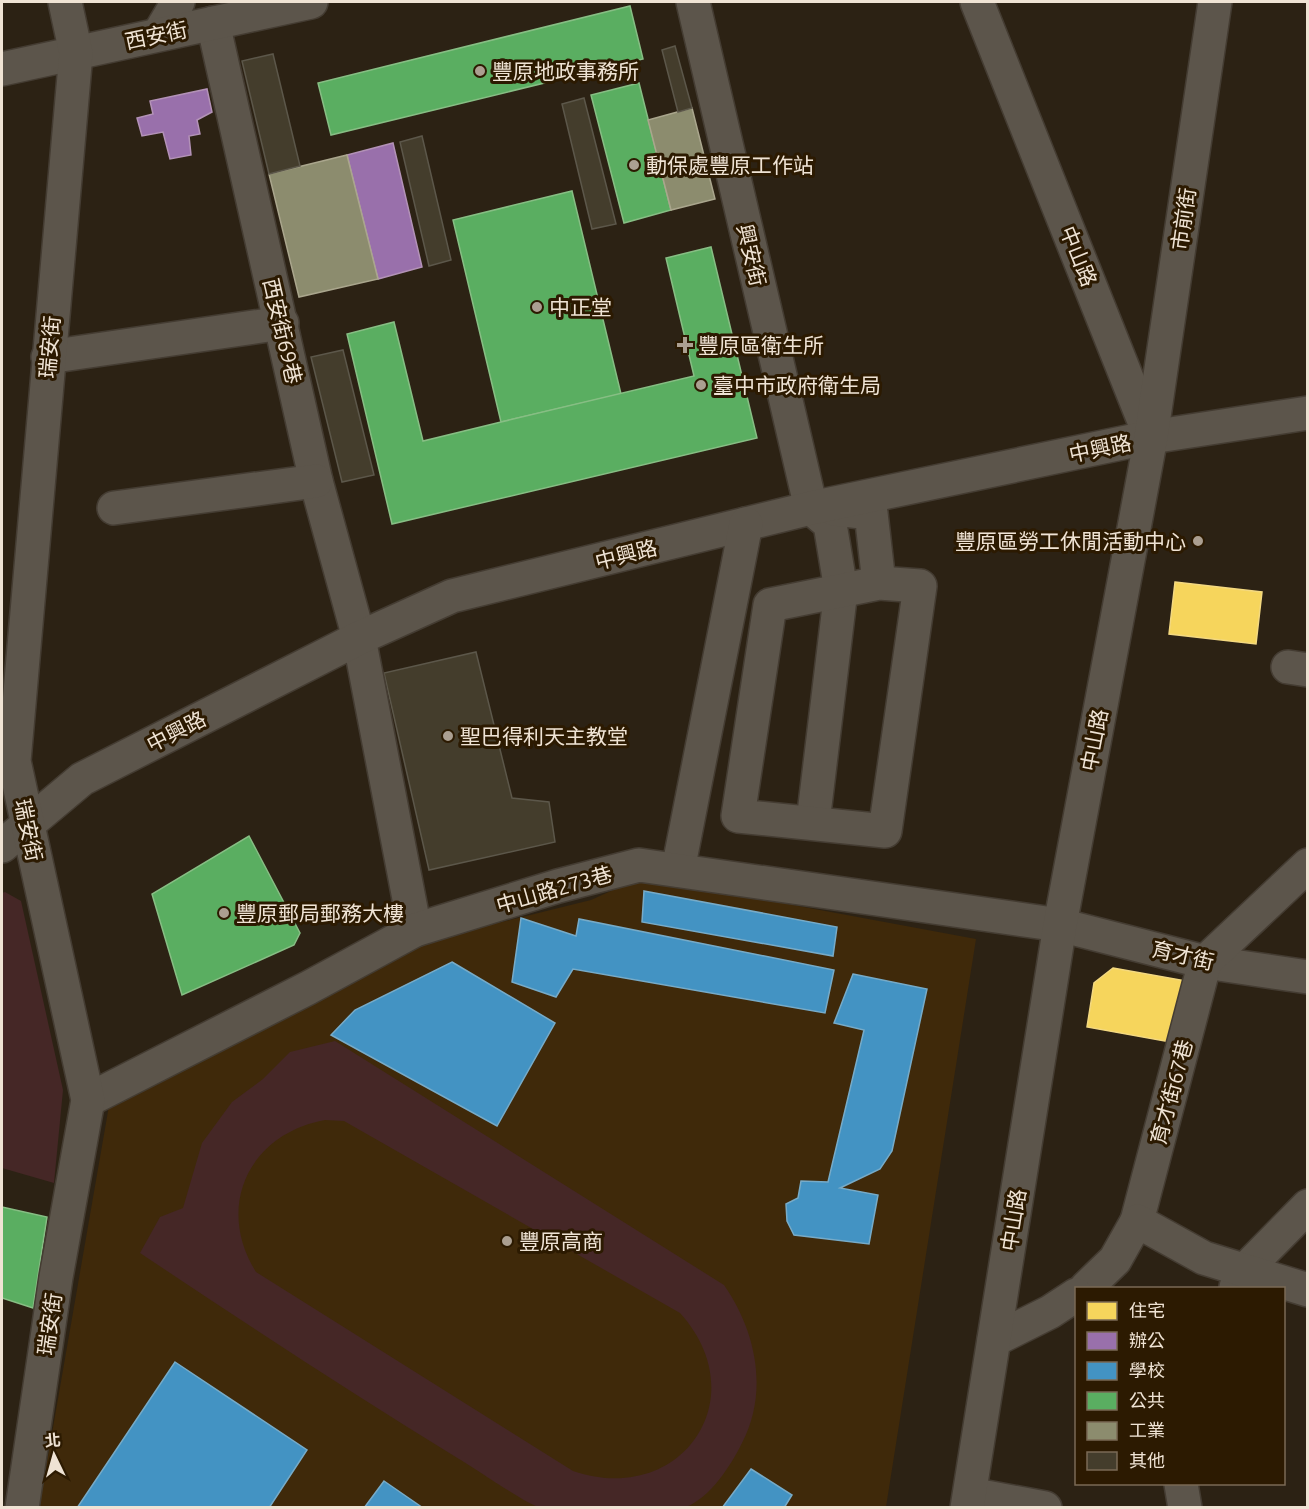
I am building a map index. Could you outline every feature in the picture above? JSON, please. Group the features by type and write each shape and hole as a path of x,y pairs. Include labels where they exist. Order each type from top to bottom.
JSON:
{"street":[{"name":"瑞安街","path":"22,1508 56,1277 88,1100 14,761 76,54 65,2"},
{"path":"159,34 177,2"},
{"name":"西安街","path":"2,69 311,2"},
{"name":"興安街","path":"693,2 812,508"},
{"name":"中山路","path":"969,1501 1060,925 1151,437 980,2"},
{"name":"市前街","path":"1151,437 1215,2"},
{"name":"西安街69巷","path":"213,23 316,481 359,638 415,930"},
{"path":"48,357 282,323"},
{"name":"中興路","path":"2,846 82,779 359,638 452,596 812,508 1151,437 1308,413"},
{"path":"114,508 316,481"},
{"path":"812,508 871,513 879,583"},
{"path":"812,508 830,524 840,590 813,822"},
{"path":"678,870 746,524"},
{"path":"879,583 920,586 885,831 738,816 770,605 840,590 879,583"},
{"name":"中山路273巷","path":"88,1100 308,988 415,930 558,886 639,865 1060,925"},
{"path":"1205,962 1308,865"},
{"name":"育才街","path":"1060,925 1205,962 1308,977"},
{"name":"育才街67巷","path":"1087,1287 1115,1260 1137,1221 1205,962"},
{"path":"1240,1279 1308,1206"},
{"path":"1137,1221 1240,1279 1308,1290"},
{"path":"994,1340 1050,1312 1075,1296"},
{"path":"1181,1485 1185,1508"},
{"path":"969,1501 1045,1508"}],"shaded area":[{"name":"豐原高商","path":"642,877 976,939 886,1507 39,1508 110,1100 434,939 591,900"},
{"path":"5,892 21,901 63,1090 54,1183 2,1168 2,893"},
{"path":"335,1041 724,1285 735,1303 751,1341 757,1382 755,1403 742,1443 719,1480 704,1496 686,1507 678,1508 541,1508 534,1505 338,1383 140,1253 160,1217 183,1208 202,1143 232,1102 263,1079 290,1052","holes":["325,1120 344,1121 680,1313 702,1346 711,1379 708,1410 696,1438 675,1460 646,1474 612,1478 573,1471 256,1272 244,1247 239,1222 240,1199 247,1176 259,1157 276,1140 299,1128"]}],"building: 住宅":[{"path":"1175,582 1262,592 1256,644 1169,634"},
{"path":"1113,968 1192,982 1181,1044 1087,1027 1094,983"}],"building: 辦公":[{"path":"207,89 212,112 197,120 200,134 189,136 191,155 170,159 163,132 142,136 137,118 153,114 150,101"},
{"path":"393,143 422,267 378,279 347,155"}],"building: 學校":[{"path":"644,891 837,927 833,956 642,922"},
{"path":"521,918 576,936 579,919 834,970 825,1013 573,969 556,997 512,982"},
{"path":"452,962 555,1023 497,1126 331,1035 355,1010"},
{"path":"853,974 927,989 892,1151 880,1169 840,1188 878,1195 869,1244 794,1235 787,1221 786,1204 798,1198 801,1181 828,1182 864,1030 834,1023"},
{"path":"175,1362 307,1450 269,1508 77,1508"},
{"path":"751,1469 792,1495 784,1508 722,1508"},
{"path":"384,1481 423,1508 364,1508"}],"building: 公共":[{"name":"豐原地政事務所","path":"630,6 643,59 331,135 318,83"},
{"name":"動保處豐原工作站","path":"639,83 671,210 624,223 591,95"},
{"name":"中正堂","path":"572,191 621,394 501,422 453,220"},
{"name":"臺中市政府衛生局","path":"711,247 757,438 392,524 347,334 394,322 423,441 694,376 666,258"},
{"name":"豐原郵局郵務大樓","path":"249,836 300,933 294,945 182,995 152,894"},
{"path":"2,1207 47,1217 33,1308 2,1298"}],"building: 工業":[{"path":"692,108 715,199 671,210 648,120"},
{"path":"347,155 378,279 299,297 269,174"}],"building: 其他":[{"path":"675,46 692,108 678,112 662,50"},
{"path":"273,54 300,166 269,174 242,61"},
{"path":"584,98 616,224 592,229 562,104"},
{"path":"422,136 451,260 429,266 400,142"},
{"path":"343,350 374,475 342,482 311,357"},
{"name":"聖巴得利天主教堂","path":"476,652 512,798 549,802 555,842 429,870 384,673"}],"place":[{"name":"豐原地政事務所","path":"480,71"},
{"name":"動保處豐原工作站","path":"634,165"},
{"name":"中正堂","path":"537,307"},
{"name":"豐原區衛生所","path":"685,345"},
{"name":"臺中市政府衛生局","path":"701,385"},
{"name":"豐原區勞工休閒活動中心","path":"1198,541"},
{"name":"聖巴得利天主教堂","path":"448,736"},
{"name":"豐原郵局郵務大樓","path":"224,913"},
{"name":"豐原高商","path":"507,1241"}]}
